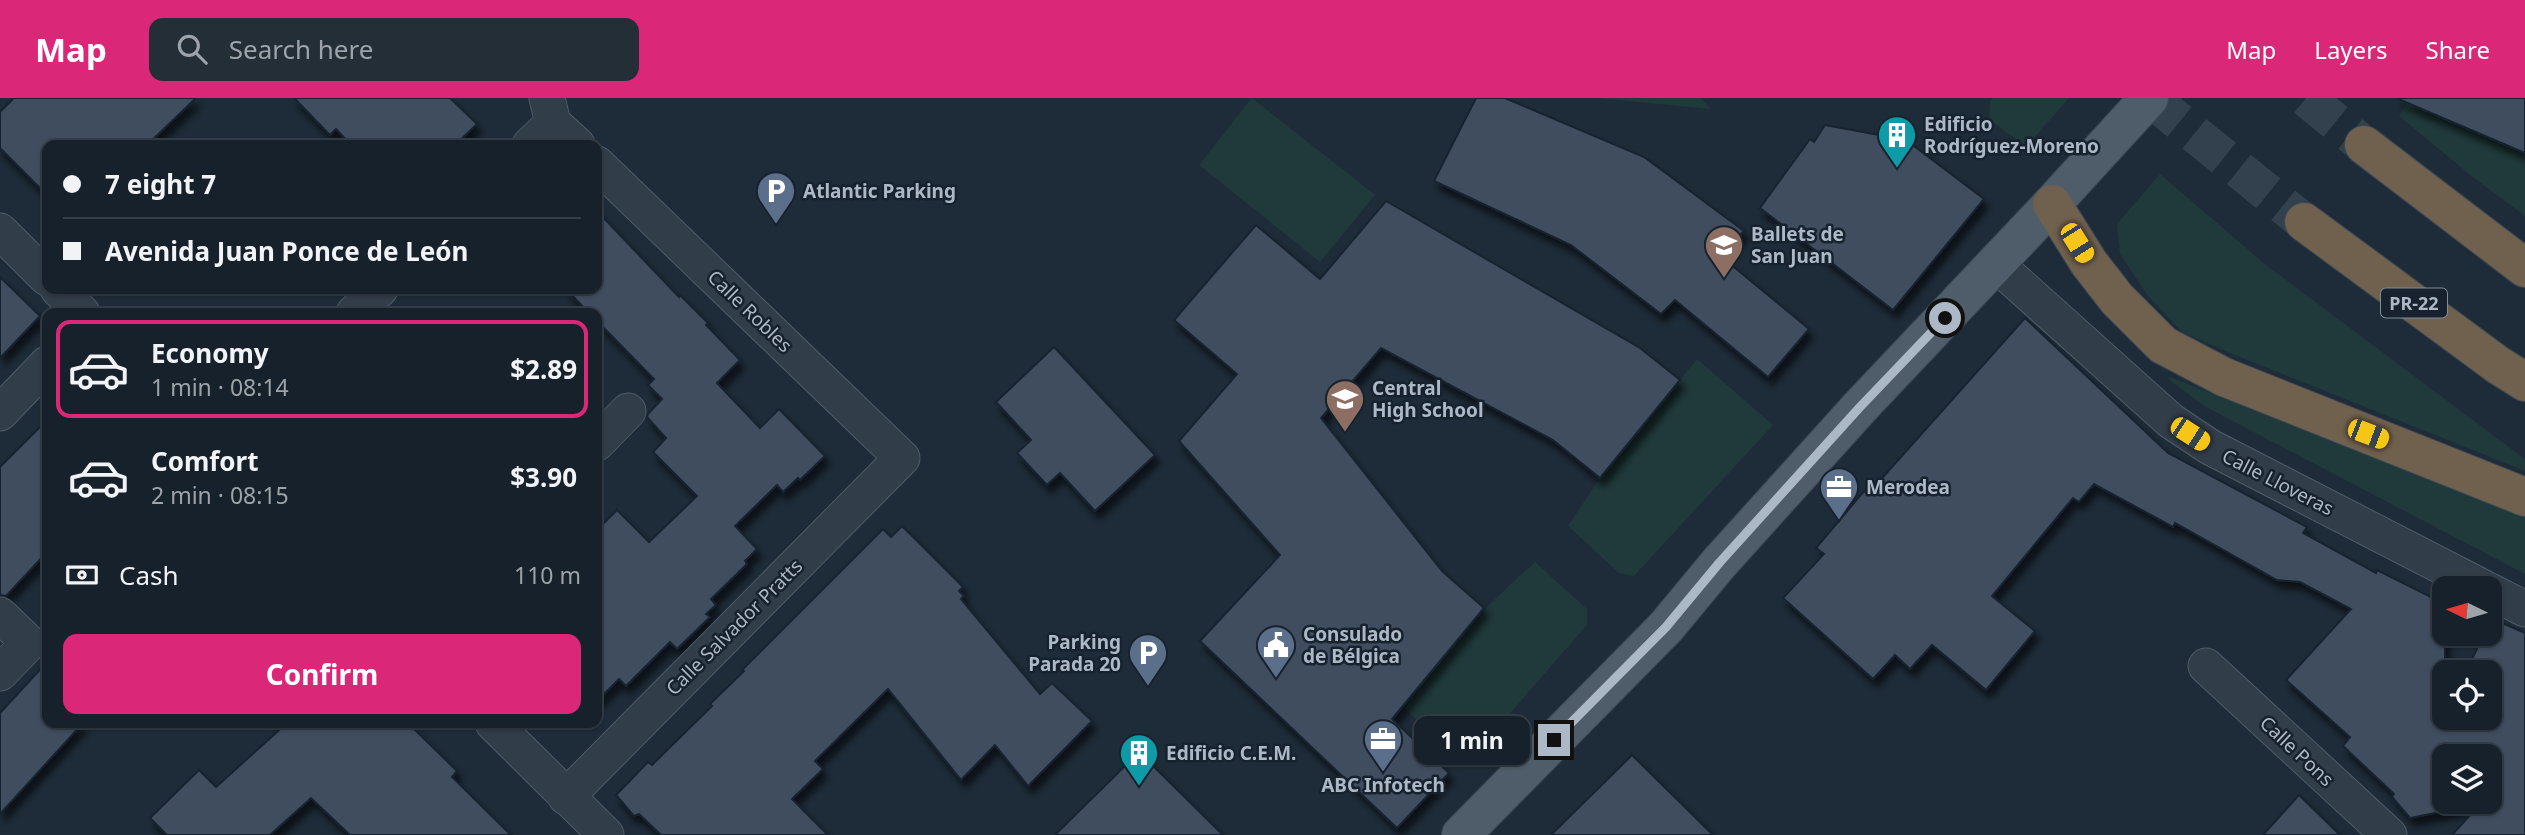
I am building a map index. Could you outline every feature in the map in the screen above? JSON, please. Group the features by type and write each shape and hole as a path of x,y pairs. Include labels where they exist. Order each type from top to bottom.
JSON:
{"highway":[{"path":"2364,145 2525,268"},
{"path":"2052,204 2089,263 2117,299 2163,345 2224,377 2525,497"},
{"name":"PR-22","path":"2304,222 2525,382"}],"main road":[{"path":"1461,835 1666,627 1720,562 1851,417 2148,98"}],"street":[{"name":"Calle Robles","path":"602,169 902,458"},
{"path":"0,231 42,273"},
{"name":"Calle Lloveras","path":"1996,264 2171,421 2210,446 2461,576"},
{"path":"63,294 77,308"},
{"path":"359,308 375,294"},
{"path":"0,413 42,369"},
{"path":"602,438 628,411"},
{"name":"Calle Salvador Pratts","path":"566,797 902,458"},
{"path":"2502,597 2525,609"},
{"path":"0,615 29,643 0,673"},
{"name":"Calle Pons","path":"2206,666 2389,835"},
{"path":"498,728 606,835"}],"green space":[{"path":"1252,98 1375,195 1320,262 1199,165"},
{"path":"1597,98 1701,98 1711,109"},
{"path":"1993,98 2069,98 2026,147 1989,119 1990,101"},
{"path":"2408,102 2525,153 2525,216 2399,116"},
{"path":"2160,174 2265,264 2525,459 2525,471 2182,332 2148,296 2120,254 2117,224"},
{"path":"1697,359 1773,425 1634,576 1619,573 1568,526 1600,478"},
{"path":"2167,378 2525,516 2525,574 2204,406"},
{"path":"1535,562 1587,609 1587,625 1465,765 1404,708 1432,668 1465,630"}],"building":[{"path":"14,98 196,98 152,140 42,140 42,190 0,148 0,112"},
{"path":"294,98 450,98 477,124 460,140 346,140 336,129 330,135"},
{"path":"1476,98 1505,98 1644,157 1744,231 1722,257 1809,329 1768,377 1675,300 1661,314 1571,245 1434,181"},
{"path":"2396,98 2525,98 2525,153"},
{"path":"1825,125 1906,140 1984,199 1893,310 1760,208 1810,139 1814,142"},
{"path":"1386,201 1640,348 1680,380 1600,478 1553,440 1381,348 1321,418 1442,571 1484,608 1392,719 1449,773 1397,828 1200,641 1280,555 1179,441 1237,374 1174,320 1256,225 1320,279"},
{"path":"602,216 679,297 680,295 708,323 706,325 740,360 717,383 760,428 779,409 825,456 783,492 777,485 735,526 757,549 745,561 747,564 711,599 716,605 706,614 710,617 677,649 670,642 626,686 619,679 602,696 602,525 617,510 649,542 697,496 653,452 666,438 647,417 662,399 648,385 654,379 602,326 602,308 584,308 571,294 602,294"},
{"path":"0,277 40,316 0,358"},
{"path":"2025,318 2168,453 2307,527 2303,533 2376,573 2377,570 2432,598 2432,646 2445,646 2445,660 2432,660 2432,730 2502,730 2502,660 2472,660 2478,646 2502,646 2502,623 2525,633 2525,835 2452,835 2471,814 2502,814 2502,744 2432,744 2432,814 2410,818 2392,797 2394,794 2343,746 2350,737 2286,680 2351,609 2300,582 2277,580 2175,523 2173,527 2094,484 2079,502 2073,498 1992,596 2035,631 1986,690 1932,645 1910,669 1895,655 1873,679 1783,598 1824,554 1816,548 1864,491 1868,494"},
{"path":"1054,347 1155,455 1095,511 1060,473 1047,485 1017,453 1031,440 996,402"},
{"path":"42,425 42,557 6,596 0,595 0,467"},
{"path":"902,526 963,587 959,591 964,596 961,599 1040,694 1052,683 1092,721 1028,786 995,745 961,780 888,689 815,761 823,769 792,799 828,835 661,835 639,814 634,816 616,795 648,762 652,765 712,706 710,704 744,671 742,670 883,529 891,537"},
{"path":"42,667 42,728 78,728 0,814 0,713"},
{"path":"281,728 413,728 457,771 452,777 511,835 350,835 311,798 270,835 167,835 150,818 199,770 216,787"},
{"name":"Edificio C.E.M.","path":"1139,752 1223,835 1055,835"},
{"path":"1632,755 1713,835 1551,835"},
{"path":"2299,795 2340,835 2263,835"}],"tunnel":[{"path":"2150,98 2304,222"},
{"path":"2306,98 2364,145"}],"place":[{"name":"Edificio Rodríguez-Moreno","path":"1897,169"},
{"name":"Atlantic Parking","path":"776,225"},
{"name":"Ballets de San Juan","path":"1724,279"},
{"name":"Central High School","path":"1345,433"},
{"name":"Merodea","path":"1839,521"},
{"name":"Consulado de Bélgica","path":"1276,679"},
{"name":"Parking Parada 20","path":"1148,687"},
{"name":"ABC Infotech","path":"1383,773"},
{"name":"Edificio C.E.M.","path":"1139,787"}],"route":[{"path":"1554,740 1666,627 1720,562 1860,407 1945,318"}]}
